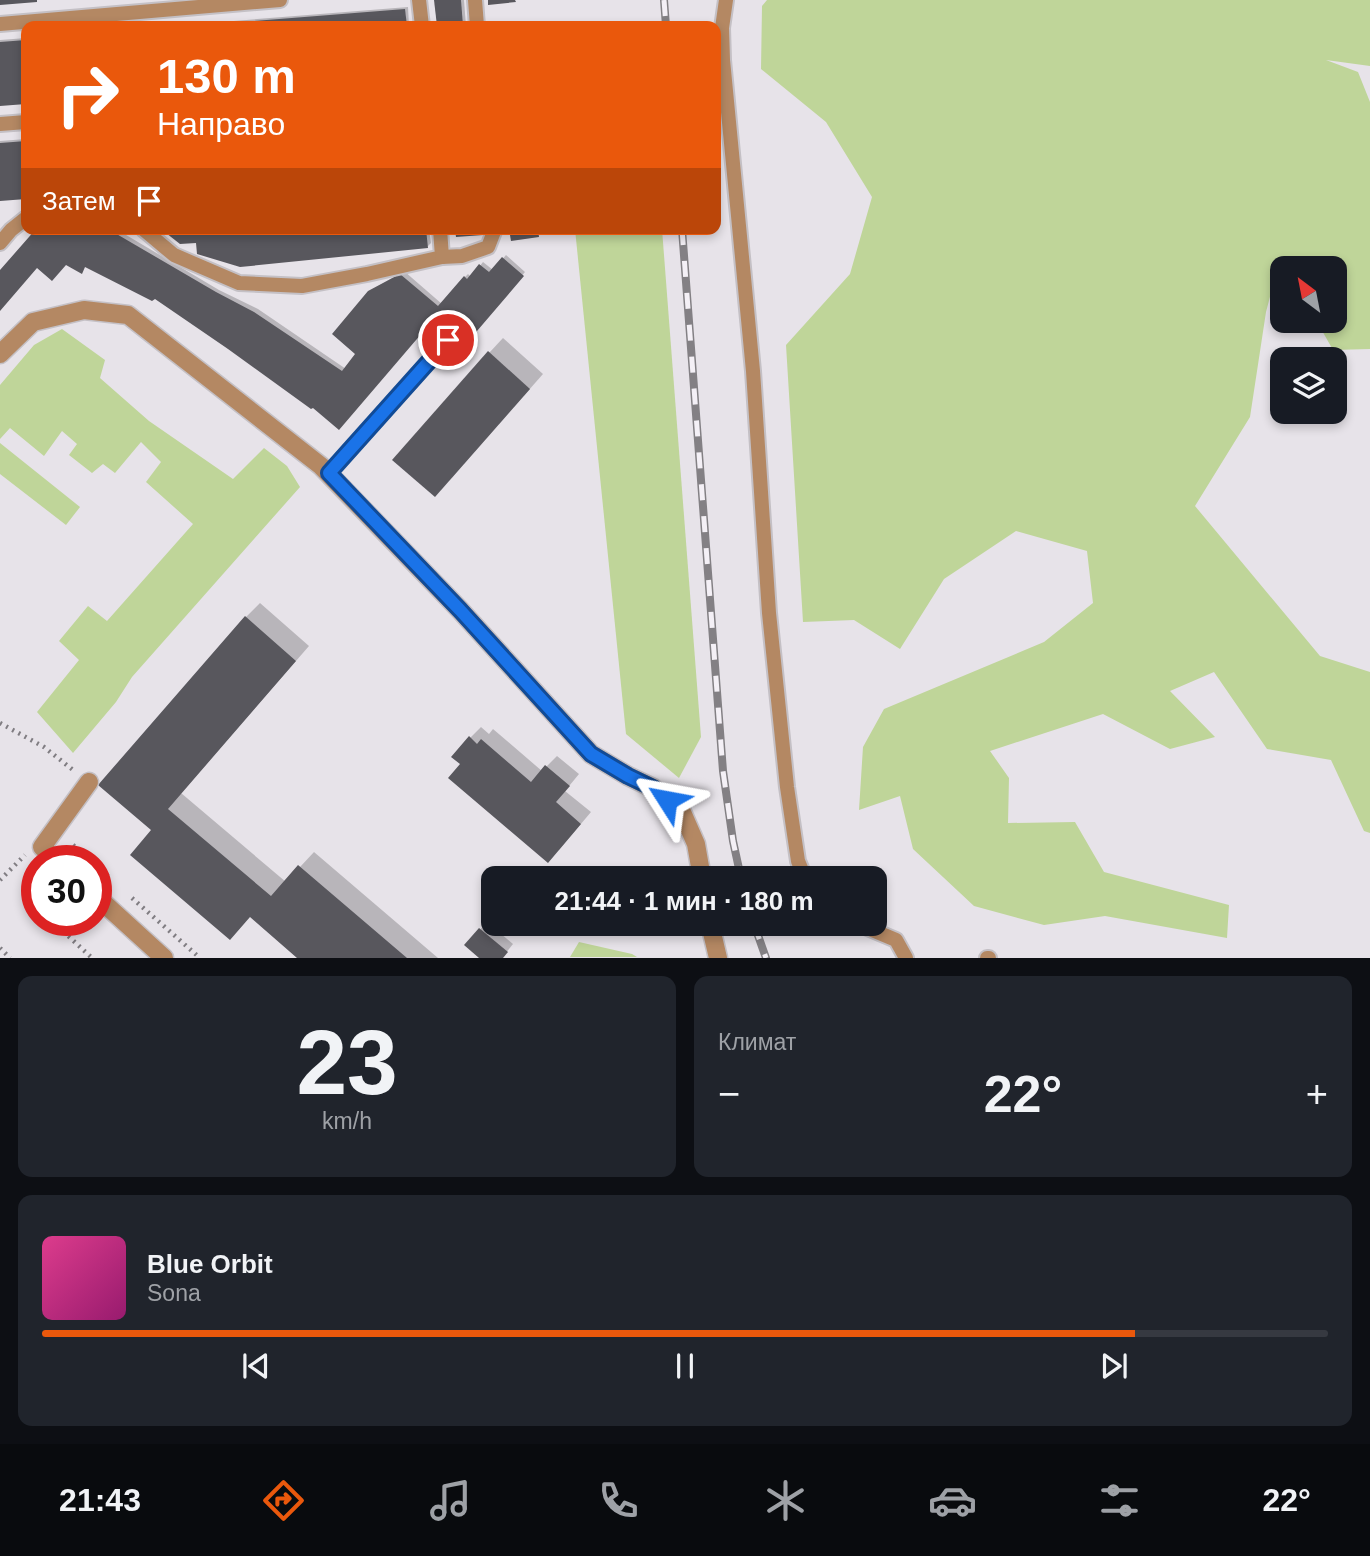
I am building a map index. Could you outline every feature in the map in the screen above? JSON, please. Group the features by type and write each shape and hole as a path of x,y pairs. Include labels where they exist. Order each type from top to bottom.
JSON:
{"street":[{"path":"0,354 33,322 84,310 128,315 329,473 460,610 591,754 653,788 681,812 696,844 700,866"},
{"path":"43,845 89,782"},
{"path":"112,910 164,957"},
{"path":"713,936 718,957"}],"lane":[{"path":"35,21 281,0"},
{"path":"419,0 421,21"},
{"path":"475,0 477,21"},
{"path":"726,0 722,28 723,60 753,371 769,613 786,787 801,866"},
{"path":"0,24 21,22"},
{"path":"0,124 21,122"},
{"path":"0,243 21,222"},
{"path":"151,235 174,255 239,283 302,286 442,257 462,257 488,247 493,235"},
{"path":"440,235 442,257"},
{"path":"329,473 448,340"},
{"path":"886,936 896,940 906,957"}],"path":[{"path":"0,723 44,747 89,782"},
{"path":"0,880 21,858"},
{"path":"131,897 200,957"},
{"path":"68,936 92,957"},
{"path":"0,948 10,957"}],"green space":[{"path":"767,0 1370,0 1370,66 1326,60 1358,72 1370,102 1370,349 1331,347 1323,333 1348,332 1348,256 1270,256 1270,297 1250,417 1195,506 1320,656 1370,672 1370,833 1364,831 1331,760 1267,749 1214,672 1170,691 1215,737 1170,749 1103,714 990,751 1009,778 1008,823 1075,822 1104,872 1229,905 1227,938 1105,916 1044,925 974,906 913,849 900,796 859,810 863,747 884,709 1044,642 1093,603 1087,551 1016,531 944,579 900,649 854,620 803,622 786,345 850,274 872,197 826,122 761,69 762,6"},
{"path":"576,235 662,235 701,737 679,778 626,734"},
{"path":"62,329 105,360 100,378 149,421 233,479 264,448 287,466 300,487 132,677 116,702 73,753 37,712 79,660 59,641 88,606 107,621 193,524 146,482 161,462 141,442 115,473 103,464 92,473 69,455 77,444 62,431 44,456 10,428 0,439 0,385 34,345"},
{"path":"0,443 80,507 66,525 0,474"},
{"path":"579,942 632,954 637,957 570,957"}],"building":[{"path":"0,0 37,0 37,2 0,5"},
{"path":"434,0 461,0 463,21 436,21"},
{"path":"488,0 515,0 516,2 488,5"},
{"path":"405,9 406,21 255,21"},
{"path":"21,40 21,104 0,106 0,42"},
{"path":"21,141 21,199 0,201 0,143"},
{"path":"31,235 118,235 254,312 342,371 355,354 332,334 368,291 400,274 438,306 464,276 467,279 479,264 489,272 502,257 524,276 471,338 440,312 339,430 313,408 155,299 152,301 85,267 82,274 66,265 52,281 37,268 0,311 0,270"},
{"path":"169,235 427,235 428,248 240,267 197,254 196,243 180,244"},
{"path":"510,235 539,235 539,237 511,241"},
{"path":"488,351 530,389 435,497 392,460"},
{"path":"245,616 296,661 168,809 271,896 298,865 407,958 297,958 250,917 230,940 130,855 151,830 98,785"},
{"path":"469,736 477,744 481,739 531,782 545,765 570,786 556,802 581,824 548,863 448,778 460,764 451,757"},
{"path":"479,928 481,936 489,936 508,952 503,958 479,958 464,945"}],"railway":[{"path":"664,0 666,21"},
{"path":"682,235 723,771 738,866"},
{"path":"758,936 766,958"}],"route":[{"path":"448,340 329,473 460,610 591,754 653,788 667,800"}]}
